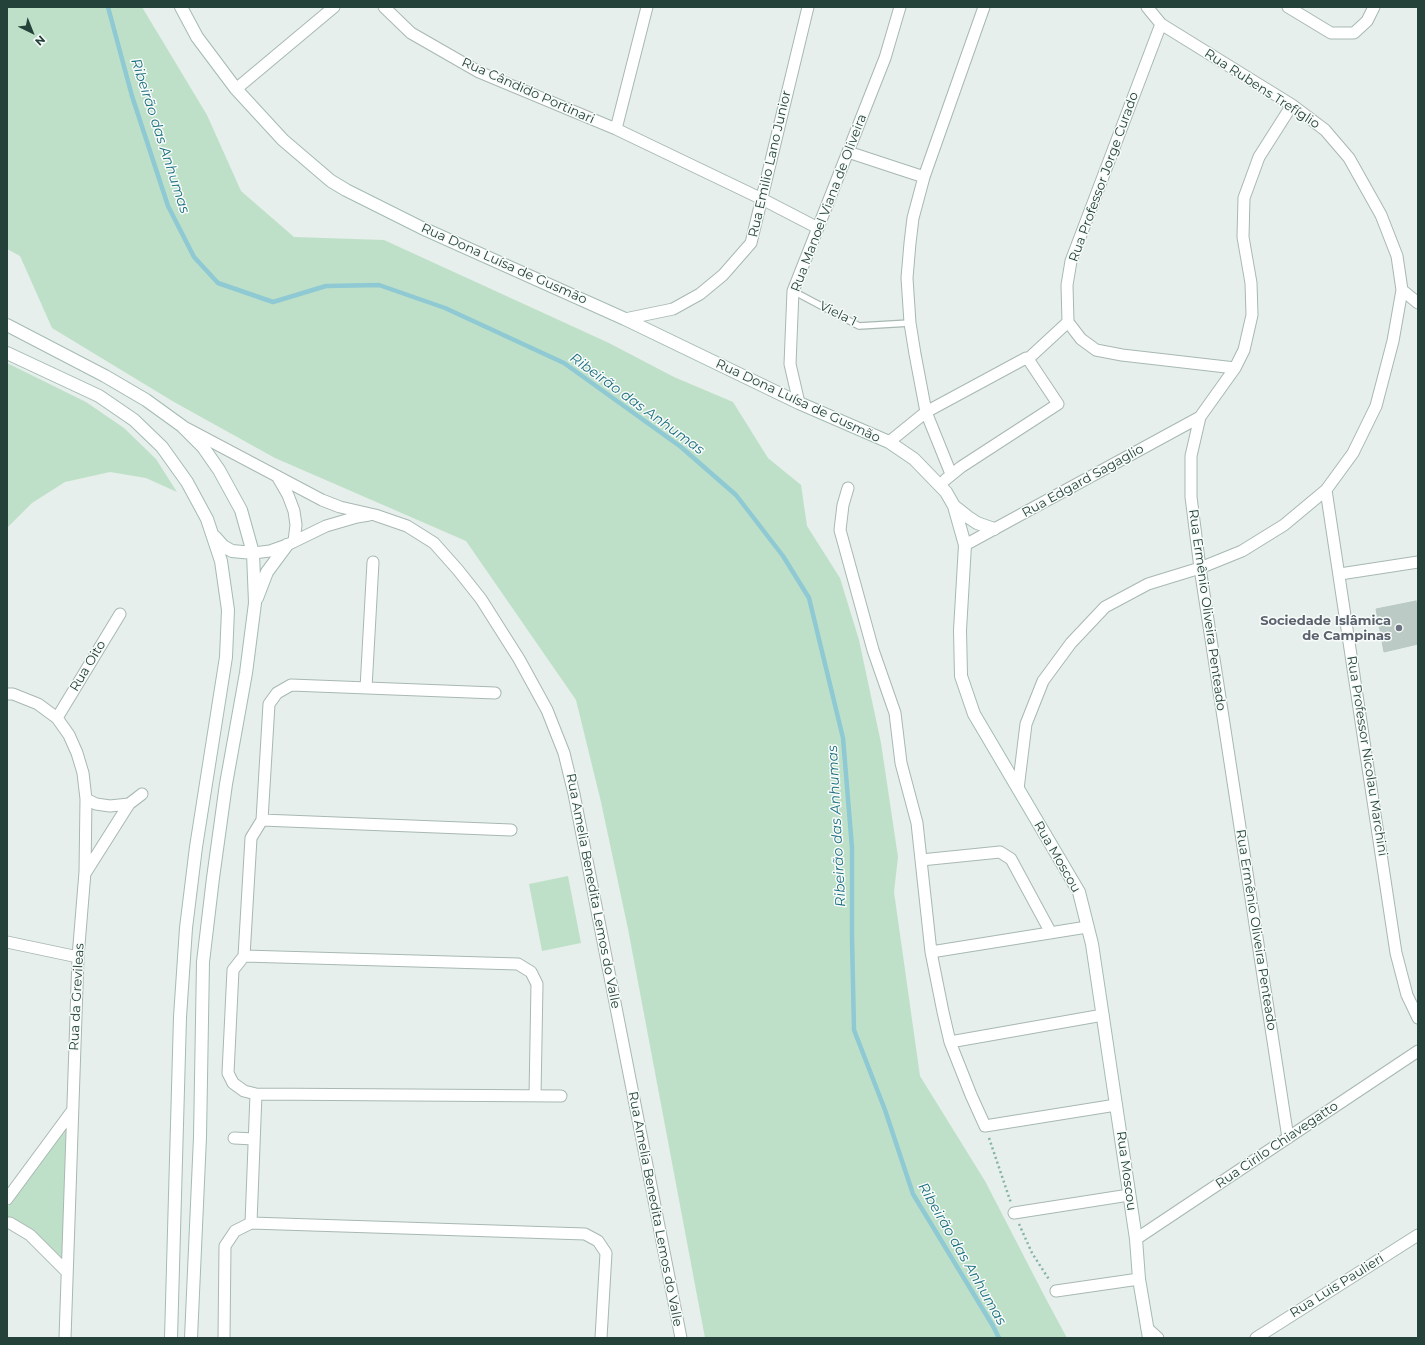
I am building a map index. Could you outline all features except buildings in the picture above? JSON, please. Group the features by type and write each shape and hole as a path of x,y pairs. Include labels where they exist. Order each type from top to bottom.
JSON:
{"main road":[{"name":"Rua Dona Luísa de Gusmão","path":"180,7 197,37 236,89 283,140 316,169 346,190 422,228 625,319 799,403 889,442"},
{"path":"7,325 105,376 146,400 182,426 203,448 219,470 241,510 253,553 255,603 246,673 226,784 203,962 200,1137 191,1338"},
{"path":"7,353 99,396 134,420 162,447 187,482 207,519 221,561 228,610 226,657 196,847 186,928 180,1018 171,1338"},
{"name":"Rua Moscou","path":"889,442 914,459 946,492 954,506 965,545 960,630 961,676 974,714 1078,892 1092,944 1136,1239 1139,1279 1148,1333"},
{"path":"954,506 977,523 994,529"},
{"path":"212,533 223,546 232,551 253,553"},
{"path":"255,603 267,572 291,543"}],"street":[{"path":"236,89 334,7"},
{"name":"Rua Cândido Portinari","path":"384,7 411,33 479,72 616,129 762,199 818,228"},
{"path":"616,129 647,7"},
{"name":"Rua Emilio Lano Junior","path":"625,319 673,309 700,294 723,274 751,243 808,7"},
{"name":"Rua Manoel Viana de Oliveira","path":"799,403 790,364 793,291 885,58 900,7"},
{"path":"984,7 924,177 913,218 907,278 910,323 926,412 948,477 1058,404 1028,359"},
{"name":"Rua Rubens Trefíglio","path":"1018,789 1026,724 1043,681 1071,643 1105,607 1148,584 1200,568 1242,551 1284,525 1326,490 1353,453 1376,406 1393,342 1402,290 1397,256 1381,215 1348,158 1326,130 1292,105 1162,24 1147,7"},
{"path":"1288,7 1330,33 1354,33 1367,21 1374,7"},
{"name":"Rua Professor Jorge Curado","path":"1068,322 1067,285 1071,261 1162,24"},
{"name":"Rua Ermênio Oliveira Penteado","path":"1288,1138 1200,568 1191,497 1191,456 1200,417 1235,368 1244,350 1252,314 1251,283 1243,237 1244,198 1259,157 1292,105"},
{"path":"848,152 924,177"},
{"path":"1402,290 1418,303"},
{"path":"889,442 926,412 1026,358 1028,359 1068,322 1081,339 1096,350 1122,355 1235,368"},
{"name":"Rua Edgard Sagaglio","path":"965,545 1200,417"},
{"name":"Rua Amelia Benedita Lemos do Valle","path":"182,426 322,500 340,507 375,515 407,526 434,542 481,599 519,659 547,710 564,753 574,794 680,1338"},
{"path":"277,476 288,495 294,512 296,525 291,543"},
{"path":"848,488 840,530 873,650 895,713 901,764 917,823 930,952 950,1042 985,1126 1116,1105"},
{"name":"Rua Professor Nicolau Marchini","path":"1326,490 1340,574 1396,953 1406,995 1418,1018"},
{"path":"253,553 270,552 326,526 357,517 375,515"},
{"path":"366,688 373,562"},
{"path":"1340,574 1418,562"},
{"name":"Rua Oito","path":"57,718 120,614"},
{"path":"495,693 291,685 278,693 268,704 262,820 251,838 244,956 233,970 228,1073 233,1083 244,1091 256,1094 561,1096"},
{"name":"Rua da Grevileas","path":"7,694 14,694 38,704 57,718 69,734 77,753 83,774 86,799 85,872 78,957 65,1338"},
{"path":"85,872 129,804 142,794"},
{"path":"86,799 96,804 110,806 129,804"},
{"path":"262,820 511,830"},
{"path":"921,860 1000,852 1011,859 1051,934"},
{"path":"930,952 1051,934 1087,927"},
{"path":"7,942 78,957"},
{"path":"244,956 518,964 531,972 538,984 535,1096"},
{"path":"950,1042 1102,1015"},
{"name":"Rua Cirilo Chiavegatto","path":"1136,1239 1418,1051"},
{"path":"251,1223 256,1094"},
{"path":"7,1199 72,1112"},
{"path":"234,1138 254,1139"},
{"path":"1014,1213 1129,1195"},
{"path":"7,1223 10,1223 30,1235 67,1272"},
{"path":"224,1338 225,1246 235,1231 251,1223 586,1234 598,1241 606,1253 601,1338"},
{"name":"Rua Luis Paulieri","path":"1256,1338 1418,1235"},
{"path":"1056,1291 1139,1279"},
{"path":"1148,1333 1158,1338"}],"lane":[{"name":"Viela 1","path":"793,291 859,326 910,323"}],"path":[{"path":"985,1126 1014,1213 1032,1253 1056,1291"}],"green space":[{"path":"7,7 142,7 207,115 241,191 294,237 384,240 609,343 674,377 733,402 768,458 801,485 807,526 840,578 859,640 881,743 898,857 894,892 920,1076 985,1181 1067,1338 705,1338 628,929 601,802 576,700 466,541 275,458 174,402 52,328 20,256 7,249"},
{"path":"7,363 86,402 124,428 156,459 177,492 146,478 110,472 65,482 32,503 7,528"},
{"path":"568,876 581,943 542,951 529,884"},
{"path":"66,1127 62,1262 7,1218 7,1208"}],"waterway":[{"name":"Ribeirão das Anhumas","path":"108,7 132,96 168,206 194,257 218,283 273,302 326,286 379,285 445,308 564,363 681,447 736,495 783,556 809,598 843,738 852,848 854,1030 885,1110 913,1194 999,1338"}],"place":[{"name":"Sociedade Islâmica de Campinas","path":"1399,628"}]}
